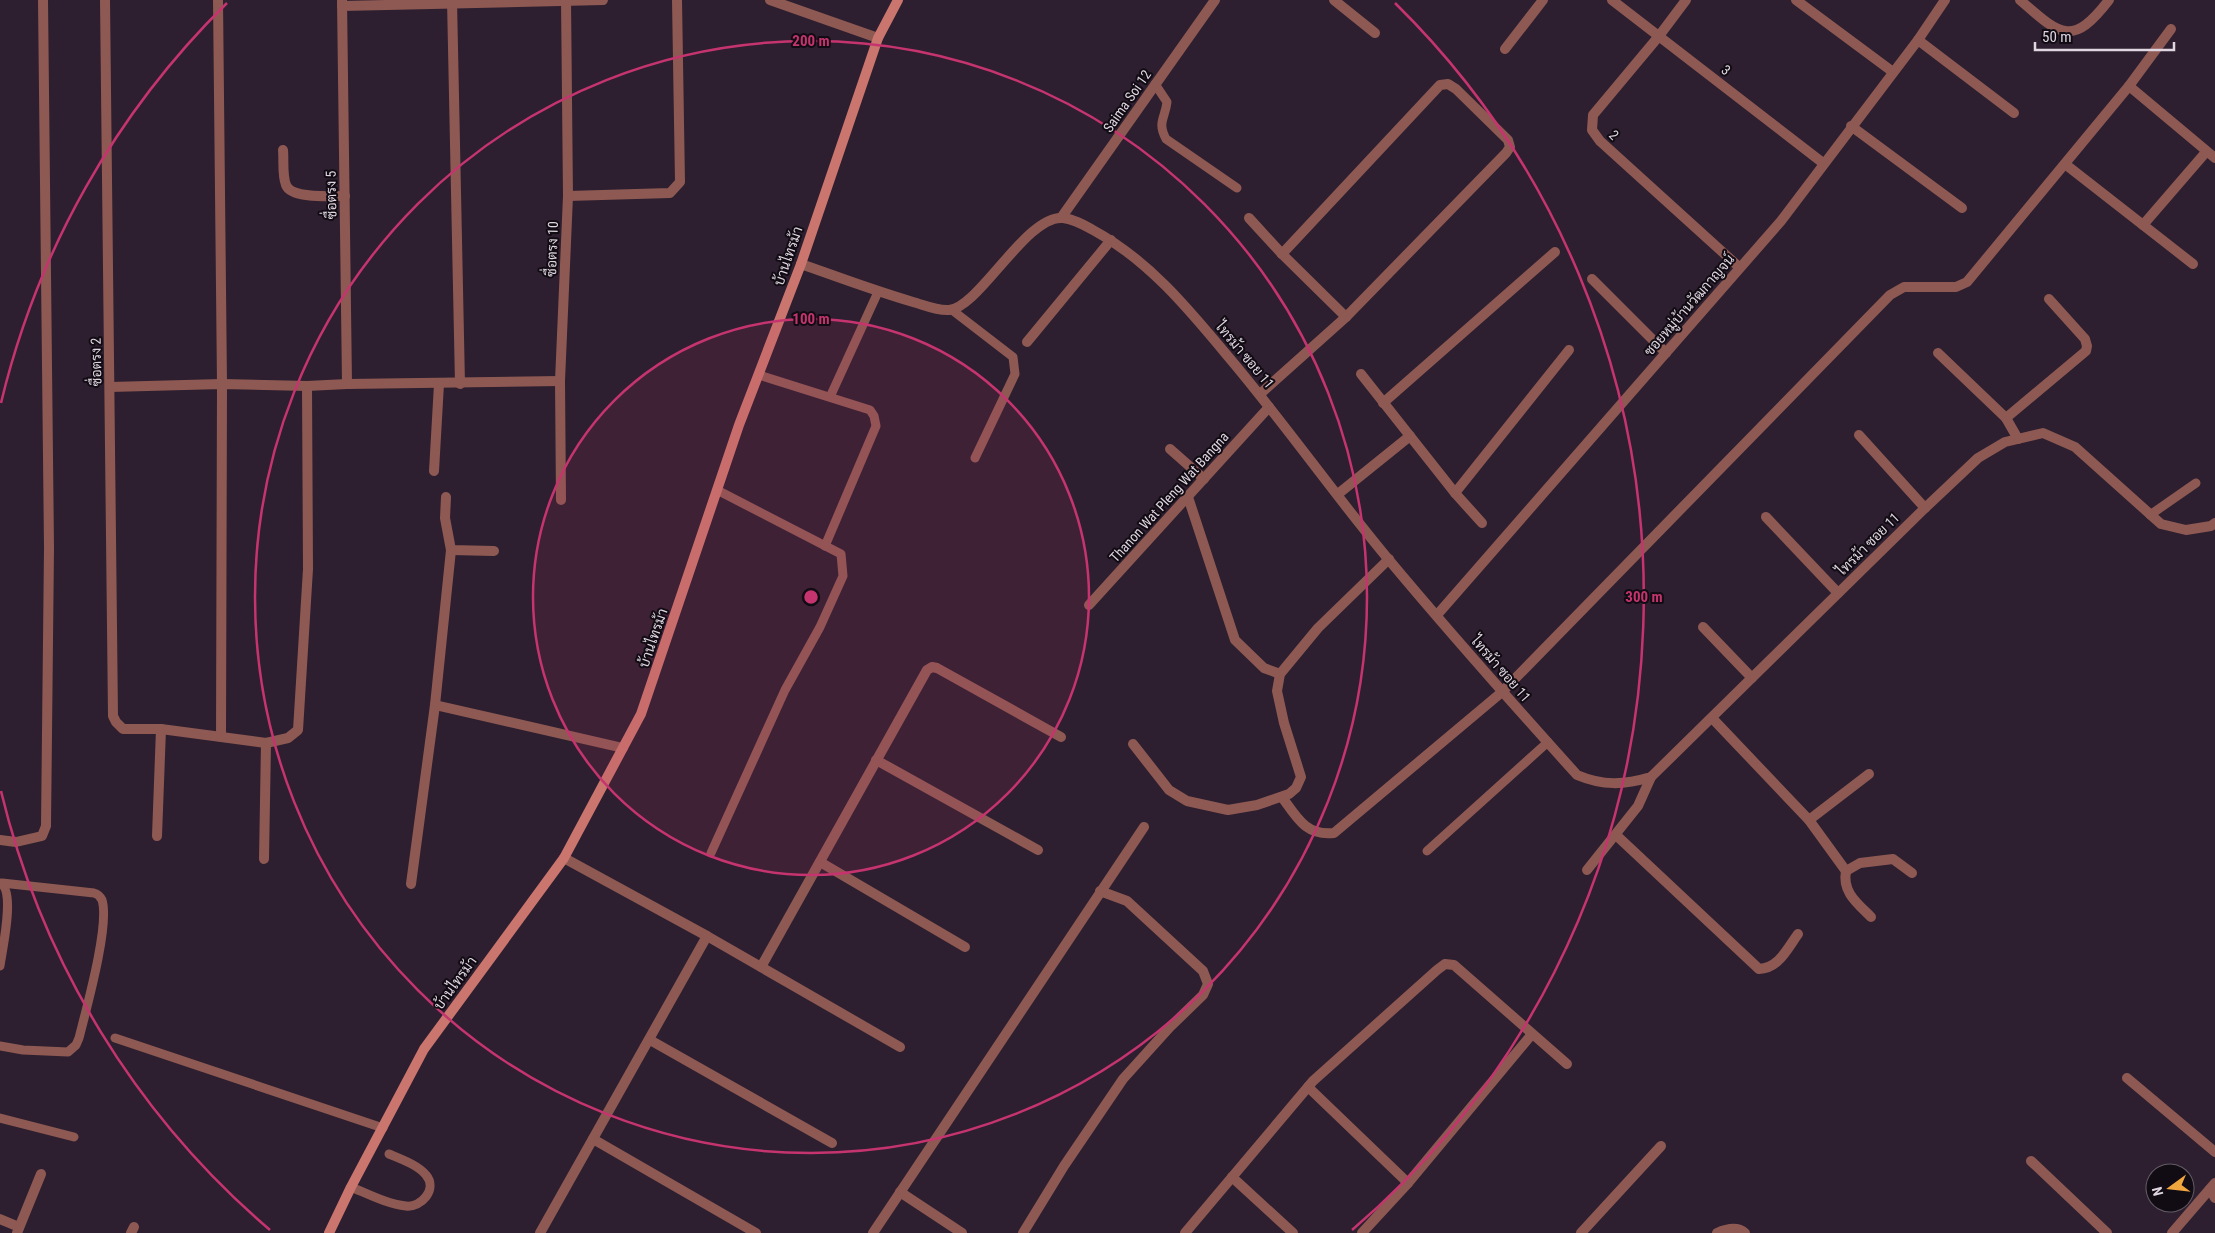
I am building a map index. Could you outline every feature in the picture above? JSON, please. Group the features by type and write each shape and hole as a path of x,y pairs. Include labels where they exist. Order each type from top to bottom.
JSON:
{"street":[{"path":"0,840 16,842 42,836 46,826 49,548 43,0"},
{"name":"ซื่อตรง 2","path":"105,0 113,716 123,729 161,729"},
{"path":"218,0 222,384 221,737"},
{"path":"342,3 603,0"},
{"path":"568,196 670,193 680,182 677,0"},
{"path":"770,0 878,38"},
{"name":"บ้านไทรม้า","path":"329,1233 350,1187 424,1049 564,858 641,714 739,425 801,264 878,38 898,0"},
{"name":"Saima Soi 12","path":"1061,218 1215,0"},
{"path":"1334,0 1375,33"},
{"path":"1505,49 1543,0"},
{"name":"3","path":"1612,0 1823,163"},
{"name":"2","path":"1686,0 1659,36 1593,115 1592,130 1600,141 1739,267"},
{"path":"1796,0 1893,72"},
{"name":"ซอยหมู่บ้านวัฒกาญจน์","path":"1437,616 1780,221 1918,40 1945,0"},
{"path":"2020,0 2048,25 2069,32 2083,29 2109,0"},
{"path":"452,1 460,384"},
{"name":"ซื่อตรง 10","path":"561,500 560,382 568,196 566,1"},
{"name":"ซื่อตรง 5","path":"342,3 348,384"},
{"path":"1282,797 1302,823 1320,835 1334,833 1502,692 1890,295 1904,287 1956,287 1967,282 2129,86 2171,28"},
{"path":"1918,40 2014,113"},
{"path":"1260,394 1346,317 1506,153 1510,147 1508,140 1456,89 1448,84 1440,85 1282,254"},
{"path":"2129,86 2211,155 2143,225"},
{"path":"1851,126 1962,208"},
{"path":"284,150 286,185 291,192 345,196"},
{"path":"2065,164 2193,264"},
{"path":"801,264 878,292 941,310 952,310 968,300 1028,236 1047,222 1061,218"},
{"name":"ไทรม้า ซอย 11","path":"1061,218 1076,221 1111,240 1146,268 1182,301 1260,394 1388,559 1502,692 1577,775 1594,782 1618,784 1651,777 1924,508 1978,458 2005,442 2042,433 2075,448 2160,524 2186,530 2211,526 2215,523"},
{"path":"1249,218 1282,254 1346,317"},
{"path":"1027,342 1111,240"},
{"path":"1384,403 1555,252"},
{"path":"1592,278 1666,353"},
{"path":"2006,418 2086,352 2085,339 2049,299"},
{"path":"1455,492 1569,350"},
{"path":"1938,353 2006,418 2018,439"},
{"path":"1361,374 1482,523"},
{"path":"110,387 222,384 308,386 560,382"},
{"path":"434,471 439,384"},
{"path":"157,836 161,729 266,743 288,738 298,730 300,724 308,569 308,386"},
{"name":"Thanon Wat Pleng Wat Bangna","path":"1089,605 1269,407"},
{"path":"1859,434 1924,508"},
{"path":"1338,494 1410,436"},
{"path":"1170,448 1204,479"},
{"path":"411,884 435,705 451,550 446,518 446,497"},
{"path":"1188,497 1235,640 1264,668 1280,674"},
{"path":"1766,517 1838,593"},
{"path":"451,550 494,551"},
{"path":"1133,744 1169,790 1187,801 1228,810 1257,805 1282,797 1296,788 1302,777 1284,723 1277,691 1280,674 1318,628 1388,559"},
{"path":"1703,626 1752,678"},
{"path":"762,967 928,670 932,667 1061,737"},
{"path":"435,705 623,748"},
{"path":"1712,718 1809,820 1846,871 1844,882 1849,894 1871,917"},
{"path":"264,859 266,743"},
{"path":"876,760 1038,850"},
{"path":"1809,820 1869,774"},
{"path":"1587,870 1638,806 1651,777"},
{"path":"873,1233 1144,827"},
{"path":"1616,835 1759,969 1768,968 1776,964 1798,934"},
{"path":"564,858 707,936 900,1047"},
{"path":"1846,871 1860,863 1893,858 1912,872"},
{"path":"820,862 965,947"},
{"path":"1023,1233 1064,1166 1123,1079 1170,1027 1203,995 1208,984 1203,971 1127,901 1100,891"},
{"path":"540,1233 707,936"},
{"path":"1185,1233 1308,1087 1445,964 1454,966 1567,1064"},
{"path":"1362,1233 1408,1182 1532,1034"},
{"path":"650,1040 832,1143"},
{"path":"2127,1078 2215,1152"},
{"path":"1308,1087 1408,1182"},
{"path":"593,1139 756,1233"},
{"path":"1581,1233 1661,1146"},
{"path":"2031,1161 2108,1233"},
{"path":"0,1219 18,1230 41,1174"},
{"path":"1232,1177 1293,1233"},
{"path":"2172,1233 2213,1190"},
{"path":"900,1192 962,1233"},
{"path":"1717,1233 1727,1228 1742,1230 1745,1233"}],"lane":[{"path":"1155,84 1167,102 1161,123 1166,139 1238,188"},
{"path":"830,397 878,292"},
{"path":"952,310 1013,357 1016,365 1015,374 975,458"},
{"path":"759,376 870,410 874,416 876,426 825,546"},
{"path":"2150,515 2196,483"},
{"path":"711,853 785,690 820,627 843,576 841,554 717,490"},
{"path":"1427,851 1548,742"},
{"path":"0,966 7,917 7,893 1,883"},
{"path":"0,1046 23,1050 68,1052 76,1046 97,963 103,916 102,901 98,894 1,883"},
{"path":"115,1038 383,1128"},
{"path":"0,1118 74,1137"},
{"path":"350,1187 407,1206 420,1204 427,1196 430,1185 427,1176 415,1167 389,1154"}]}
